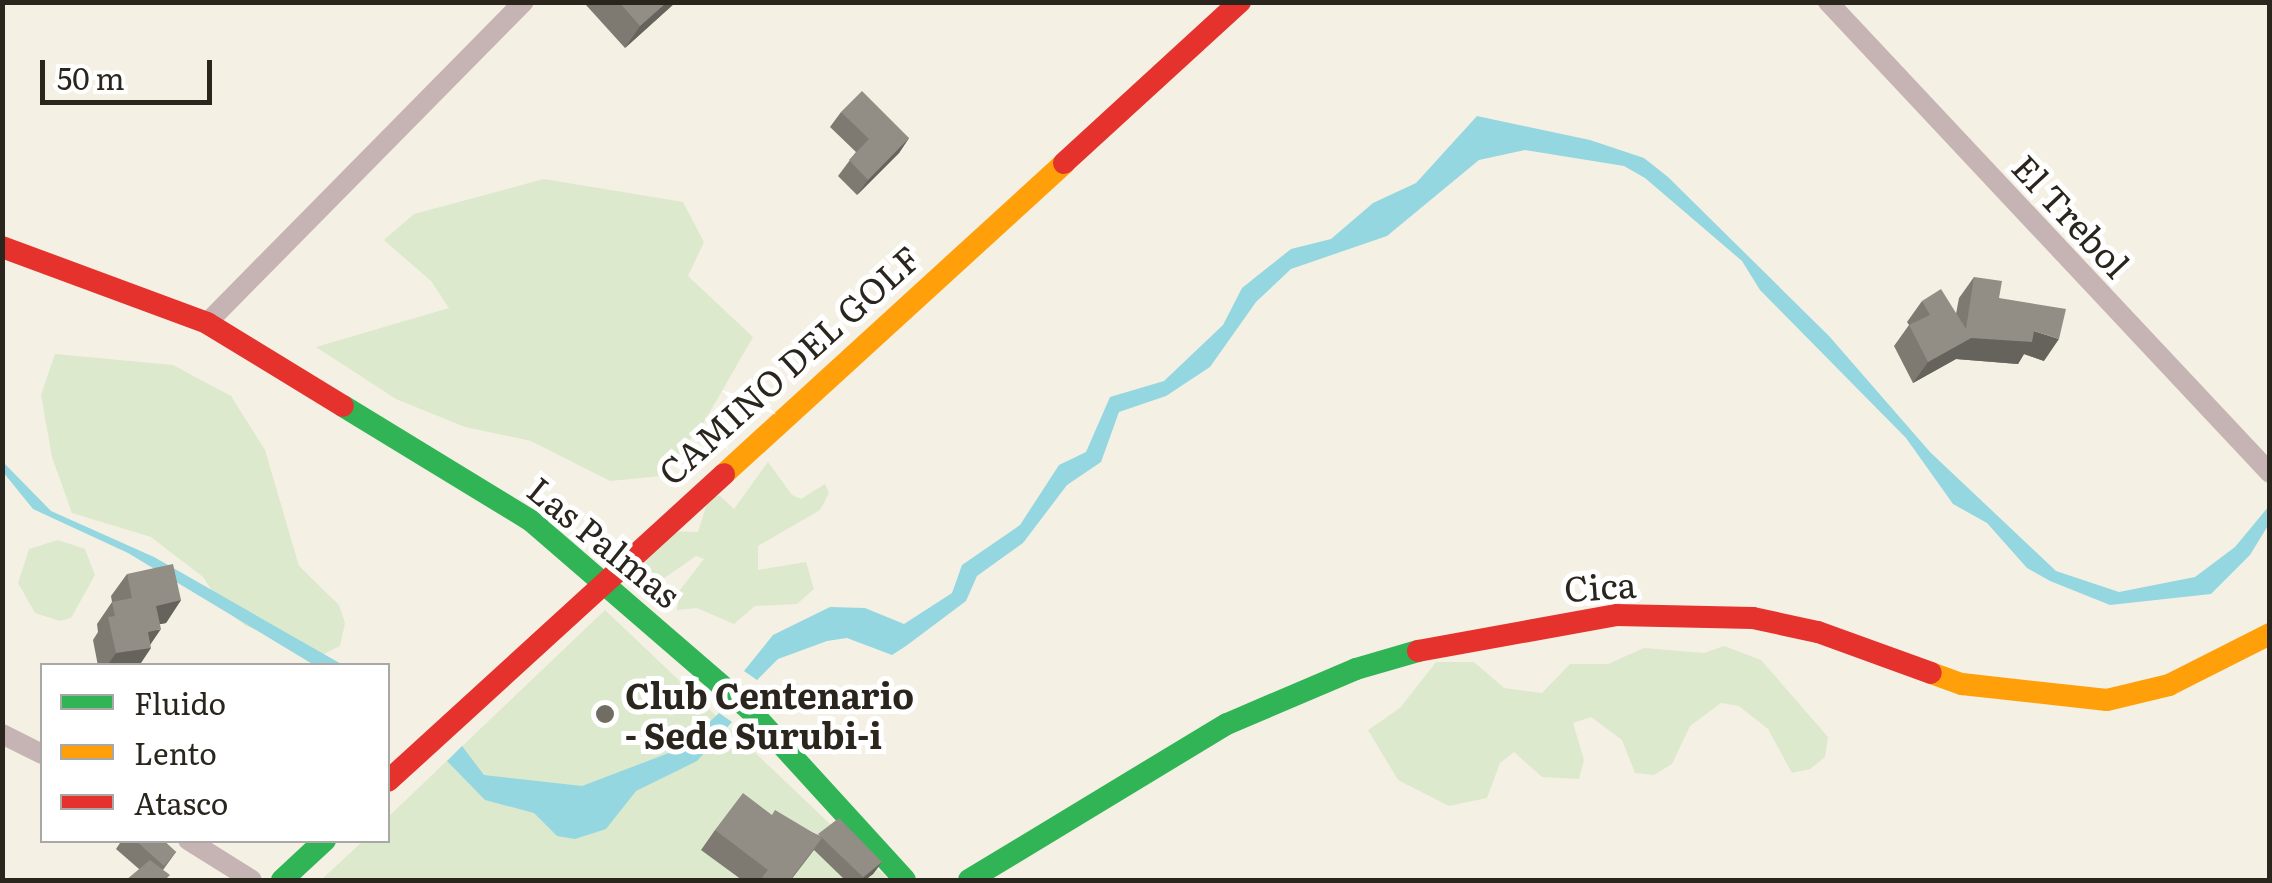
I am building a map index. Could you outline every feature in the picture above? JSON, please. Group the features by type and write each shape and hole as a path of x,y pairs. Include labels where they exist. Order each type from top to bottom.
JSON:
{"street":[{"name":"CAMINO DEL GOLF","path":"390,779 603,578 1240,2"},
{"name":"El Trebol","path":"1828,2 2268,470"},
{"path":"2,247 207,323 514,5"},
{"name":"Las Palmas","path":"207,323 447,465 603,578 749,709 905,880"},
{"name":"Cica","path":"969,880 1227,724 1356,670 1452,641 1616,615 1752,618 1818,632 1962,684 2107,700 2198,674 2270,634"},
{"path":"2,734 40,753"},
{"path":"193,843 252,880"},
{"path":"282,880 321,843"}],"green space":[{"path":"544,179 683,202 704,242 688,276 753,337 704,422 662,476 610,481 531,441 465,427 396,399 316,347 449,308 431,281 384,240 414,214"},
{"path":"55,354 173,365 231,396 265,450 299,566 339,605 345,623 340,646 322,655 246,626 225,610 203,577 151,537 72,513 52,457 41,395"},
{"path":"768,462 792,495 801,499 825,484 829,493 820,510 758,546 758,570 806,562 814,589 797,604 755,606 734,624 697,608 677,610 680,590 704,559 696,556 647,590 638,586 632,568 659,531 698,532 709,497 720,496 734,509"},
{"path":"58,540 85,549 95,575 71,618 60,621 35,613 18,583 29,549"},
{"name":"Club Centenario - Sede Surubi-i","path":"605,610 889,880 321,880 361,843 390,843 390,815"},
{"path":"1724,646 1761,660 1828,737 1825,757 1810,769 1792,773 1768,729 1739,706 1721,703 1690,726 1672,764 1654,775 1635,773 1622,740 1591,717 1573,723 1584,760 1579,779 1542,777 1514,752 1500,763 1487,798 1449,806 1398,780 1368,730 1400,708 1436,662 1474,662 1504,688 1542,693 1570,664 1608,664 1644,648 1704,653"}],"water":[{"path":"1477,116 1590,140 1644,158 1829,336 1930,452 2056,571 2119,592 2195,577 2235,547 2269,506 2269,524 2250,555 2211,594 2110,605 2050,581 2027,568 1987,523 1953,504 1906,438 1760,290 1742,261 1645,178 1624,166 1525,150 1479,160 1387,236 1291,269 1256,302 1210,367 1166,396 1119,412 1101,462 1067,485 1023,543 977,576 966,601 906,646 892,655 847,638 827,641 778,659 757,680 744,671 773,635 830,607 865,608 904,624 952,593 962,565 1020,525 1059,465 1086,452 1110,397 1164,381 1223,325 1242,288 1291,249 1331,239 1373,203 1416,183"},
{"path":"2,461 51,511 154,557 340,663 311,663 128,553 33,509 3,472"},
{"path":"719,713 732,722 697,761 636,791 606,829 575,839 557,836 534,813 485,800 447,761 462,746 484,775 582,786 682,748"}],"building":[{"path":"619,2 667,2 640,26"},
{"path":"862,91 909,138 868,180 849,160 869,139 841,112"},
{"path":"1974,277 2002,281 1999,298 2066,309 2059,339 2034,331 2032,342 1971,338 1928,362 1909,325 1930,315 1922,301 1941,289 1966,329"},
{"path":"173,564 181,600 156,606 161,629 148,632 151,648 116,653 108,617 115,616 112,602 132,598 127,574"},
{"path":"743,793 772,815 775,810 822,838 790,880 766,880 762,877 768,870 715,830"},
{"path":"839,818 882,862 863,877 818,834"},
{"path":"138,843 166,843 176,852 164,866"},
{"path":"150,860 170,875 165,880 126,880"}],"traffic: fast":[{"path":"343,406 530,520 749,709 905,880"},
{"path":"969,880 1227,724 1356,669 1418,651"},
{"path":"282,880 322,843"}],"traffic: slow":[{"path":"724,474 1064,163"},
{"path":"1931,673 1962,684 2107,700 2169,685 2270,634"}],"traffic: jam":[{"path":"1064,163 1240,2"},
{"path":"2,247 207,323 343,406"},
{"path":"390,779 724,474"},
{"path":"1418,651 1616,615 1753,618 1818,632 1931,673"}],"place":[{"name":"Club Centenario - Sede Surubi-i","path":"605,714"}]}
